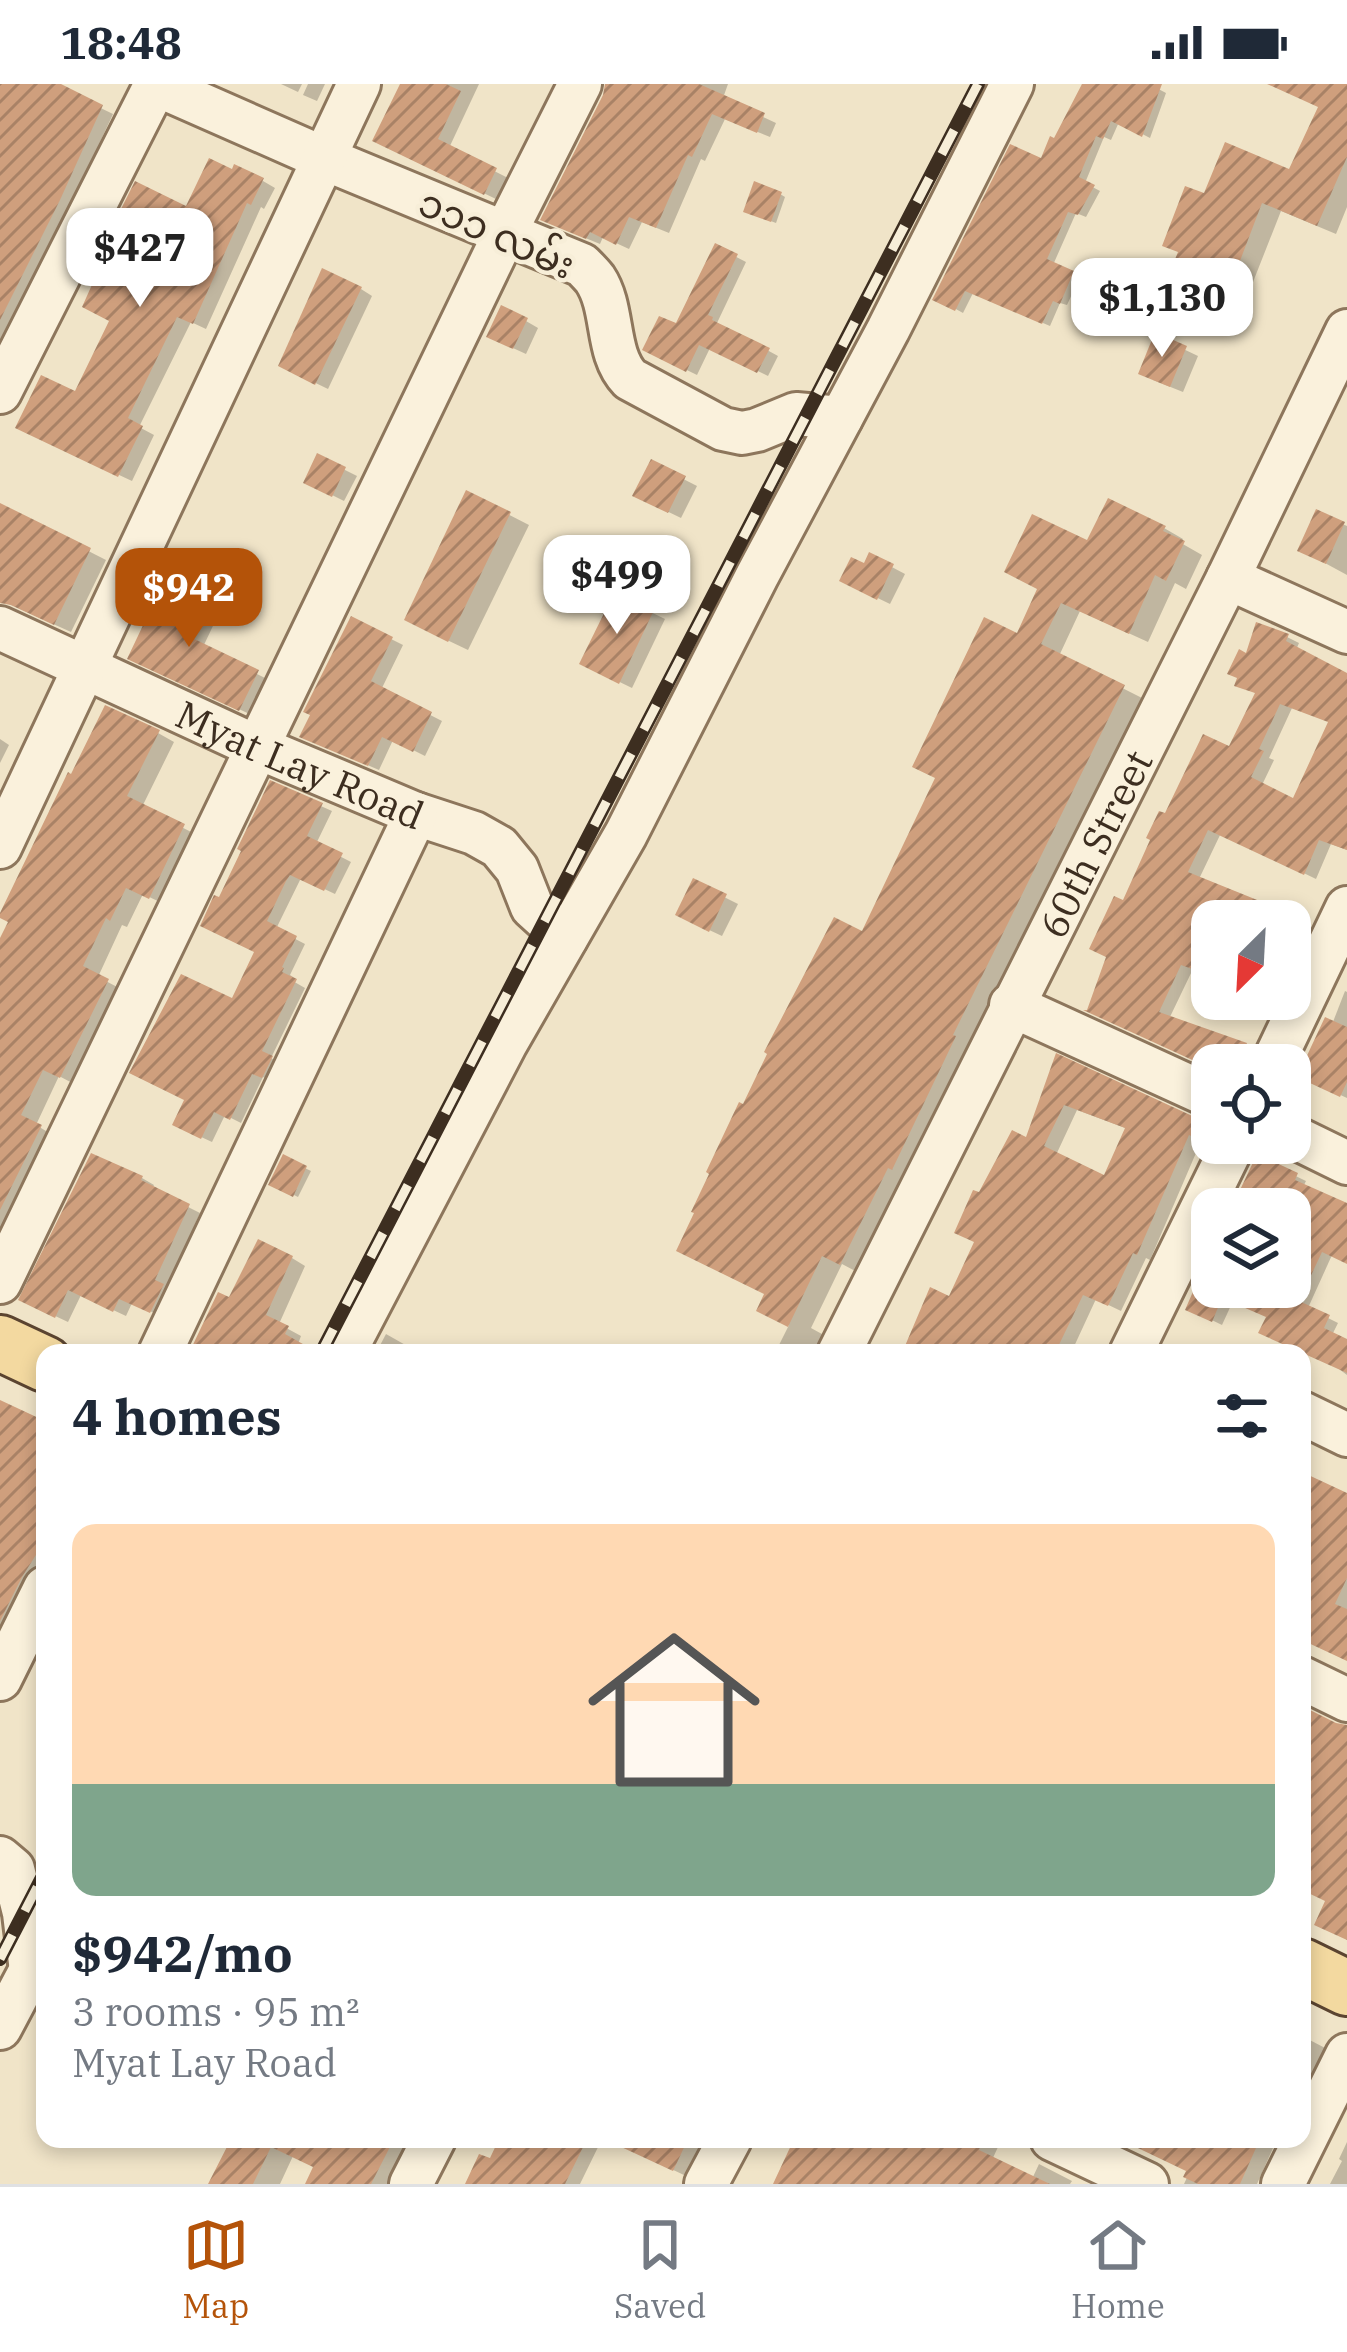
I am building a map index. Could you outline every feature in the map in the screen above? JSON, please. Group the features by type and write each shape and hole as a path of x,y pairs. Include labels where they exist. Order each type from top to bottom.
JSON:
{"main road":[{"path":"0,1343 36,1360"},
{"path":"1311,1970 1347,1988"}],"street":[{"path":"0,392 155,84"},
{"name":"၁၁၁ လမ်း","path":"155,84 582,265 597,281 606,305 619,368 630,379 723,429 742,434 796,414 841,418"},
{"path":"0,847 359,84"},
{"path":"0,1282 580,84"},
{"path":"349,1344 485,1082 626,834 1012,84"},
{"name":"60th Street","path":"843,1344 1347,331"},
{"path":"1228,578 1347,632"},
{"name":"Myat Lay Road","path":"0,628 257,747 416,814 474,833 499,847 517,869 532,907 566,938"},
{"path":"164,1344 416,814"},
{"path":"1281,1044 1347,908"},
{"path":"1011,1005 1191,1087"},
{"path":"1311,1145 1347,1163"},
{"path":"1151,1344 1225,1164"},
{"path":"1311,1417 1347,1435"},
{"path":"0,1679 36,1606"},
{"path":"1311,1682 1347,1700"},
{"path":"0,1858 14,1870 36,1951"},
{"path":"0,2029 36,1961"},
{"path":"1311,2128 1347,2055"},
{"path":"411,2184 429,2148"},
{"path":"706,2184 725,2148"},
{"path":"1071,2148 1147,2184"},
{"path":"1283,2184 1301,2148"}],"building":[{"path":"0,84 61,84 103,105 0,320"},
{"path":"400,84 446,84 461,91 438,139 497,168 484,195 372,141"},
{"path":"605,84 699,84 765,113 757,133 712,114 656,228 629,217 616,245 590,232 586,239 540,220"},
{"path":"1082,84 1162,84 1142,137 1111,121 1103,139 1096,136 1079,177 1095,185 1078,215 1068,212 1047,259 1074,271 1060,304 1053,301 1042,324 965,291 955,311 932,300 1010,144 1041,158"},
{"path":"1267,84 1347,84 1347,157 1317,226 1262,203 1235,274 1207,263 1199,281 1171,269 1178,252 1162,246 1185,186 1204,193 1225,142 1289,169 1318,107"},
{"path":"209,158 264,178 251,205 247,203 193,324 177,317 128,418 143,426 118,477 15,428 41,375 75,391 109,321 82,307 95,278 88,275 135,181 186,206"},
{"path":"754,181 782,192 771,222 743,212"},
{"path":"715,243 738,254 708,315 770,348 757,373 699,345 686,372 642,350 659,316 676,323"},
{"path":"322,268 362,287 315,385 278,366"},
{"path":"501,305 528,318 513,349 486,337"},
{"path":"1155,332 1187,346 1170,387 1138,374"},
{"path":"317,453 346,467 332,497 303,483"},
{"path":"651,459 686,476 668,513 632,496"},
{"path":"466,490 511,512 448,642 404,620"},
{"path":"1108,498 1166,526 1163,531 1185,541 1166,581 1155,575 1129,634 1061,603 1041,644 1125,685 892,1170 888,1168 840,1265 822,1256 788,1327 756,1311 764,1294 676,1251 706,1172 834,917 862,931 935,778 912,767 984,617 1017,633 1037,589 1004,572 1032,514 1087,540"},
{"path":"0,503 91,548 54,625 0,603"},
{"path":"1316,509 1345,522 1326,564 1297,551"},
{"path":"869,552 894,564 877,600 839,581 851,557 864,563"},
{"path":"165,579 206,599 188,636 259,670 239,711 127,659"},
{"path":"615,591 654,610 619,684 579,664"},
{"path":"351,616 393,637 371,681 432,712 413,752 382,737 368,766 299,737 310,715 303,712"},
{"path":"1256,622 1289,634 1286,641 1347,673 1347,850 1319,840 1304,875 1208,830 1188,872 1257,900 1191,900 1191,969 1181,965 1159,1012 1247,1043 1191,1044 1191,1059 1083,1010 1087,1010 1106,957 1089,949 1114,896 1123,900 1159,811 1165,813 1203,734 1229,746 1255,693 1234,686 1237,678 1227,674 1239,649 1246,653","holes":["1280,704 1328,722 1293,798 1251,777"]},
{"path":"105,705 160,730 127,796 185,824 149,899 126,888 110,921 106,918 83,966 109,979 60,1078 43,1070 21,1115 42,1125 0,1210 0,938 8,922 0,913"},
{"path":"270,780 323,803 307,836 343,853 324,891 290,875 286,881 267,921 297,936 282,972 297,979 262,1051 273,1056 262,1078 252,1074 230,1120 214,1112 201,1139 172,1125 184,1100 129,1073 181,974 232,998 254,952 200,926 214,895 219,897"},
{"path":"693,878 727,894 709,932 675,915"},
{"path":"1325,1017 1347,1027 1347,1082 1340,1097 1311,1084 1311,1047"},
{"path":"1056,1053 1191,1115 1191,1136 1137,1255 1133,1253 1108,1306 1083,1295 1059,1344 906,1344 930,1287 949,1296 974,1242 954,1233 973,1190 979,1192 1012,1130 1026,1137","holes":["1064,1105 1125,1128 1104,1175 1044,1146"]},
{"path":"91,1153 190,1204 155,1280 164,1284 150,1313 119,1299 113,1312 68,1290 55,1318 18,1300"},
{"path":"283,1154 307,1166 293,1197 268,1185"},
{"path":"1252,1164 1279,1164 1298,1173 1295,1180 1347,1203 1347,1264 1322,1252 1311,1275 1311,1188 1241,1188"},
{"path":"258,1239 293,1256 266,1315 289,1326 285,1334 303,1344 193,1344 218,1292 229,1297"},
{"path":"1191,1296 1191,1308 1218,1308 1212,1322 1185,1310"},
{"path":"1311,1306 1330,1315 1324,1328 1347,1339 1347,1373 1311,1357 1311,1344 1282,1344 1258,1333 1266,1317 1245,1308"},
{"path":"0,1400 36,1417 36,1555 0,1621"},
{"path":"1311,1476 1347,1493 1347,1578 1335,1604 1347,1609 1347,1661 1311,1644"},
{"path":"1311,1710 1347,1725 1347,1940 1314,1925 1325,1901 1311,1894"},
{"path":"226,2148 271,2148 253,2184 208,2184"},
{"path":"273,2148 389,2148 371,2184 305,2184 313,2167"},
{"path":"495,2148 583,2148 565,2184 465,2184 479,2154 490,2158"},
{"path":"623,2148 684,2148 673,2171"},
{"path":"790,2148 980,2148 1050,2184 773,2184"},
{"path":"1138,2148 1256,2148 1240,2184 1198,2184 1183,2177 1186,2171"}],"railway":[{"path":"326,1344 978,84"},
{"path":"0,1959 36,1889"}]}
